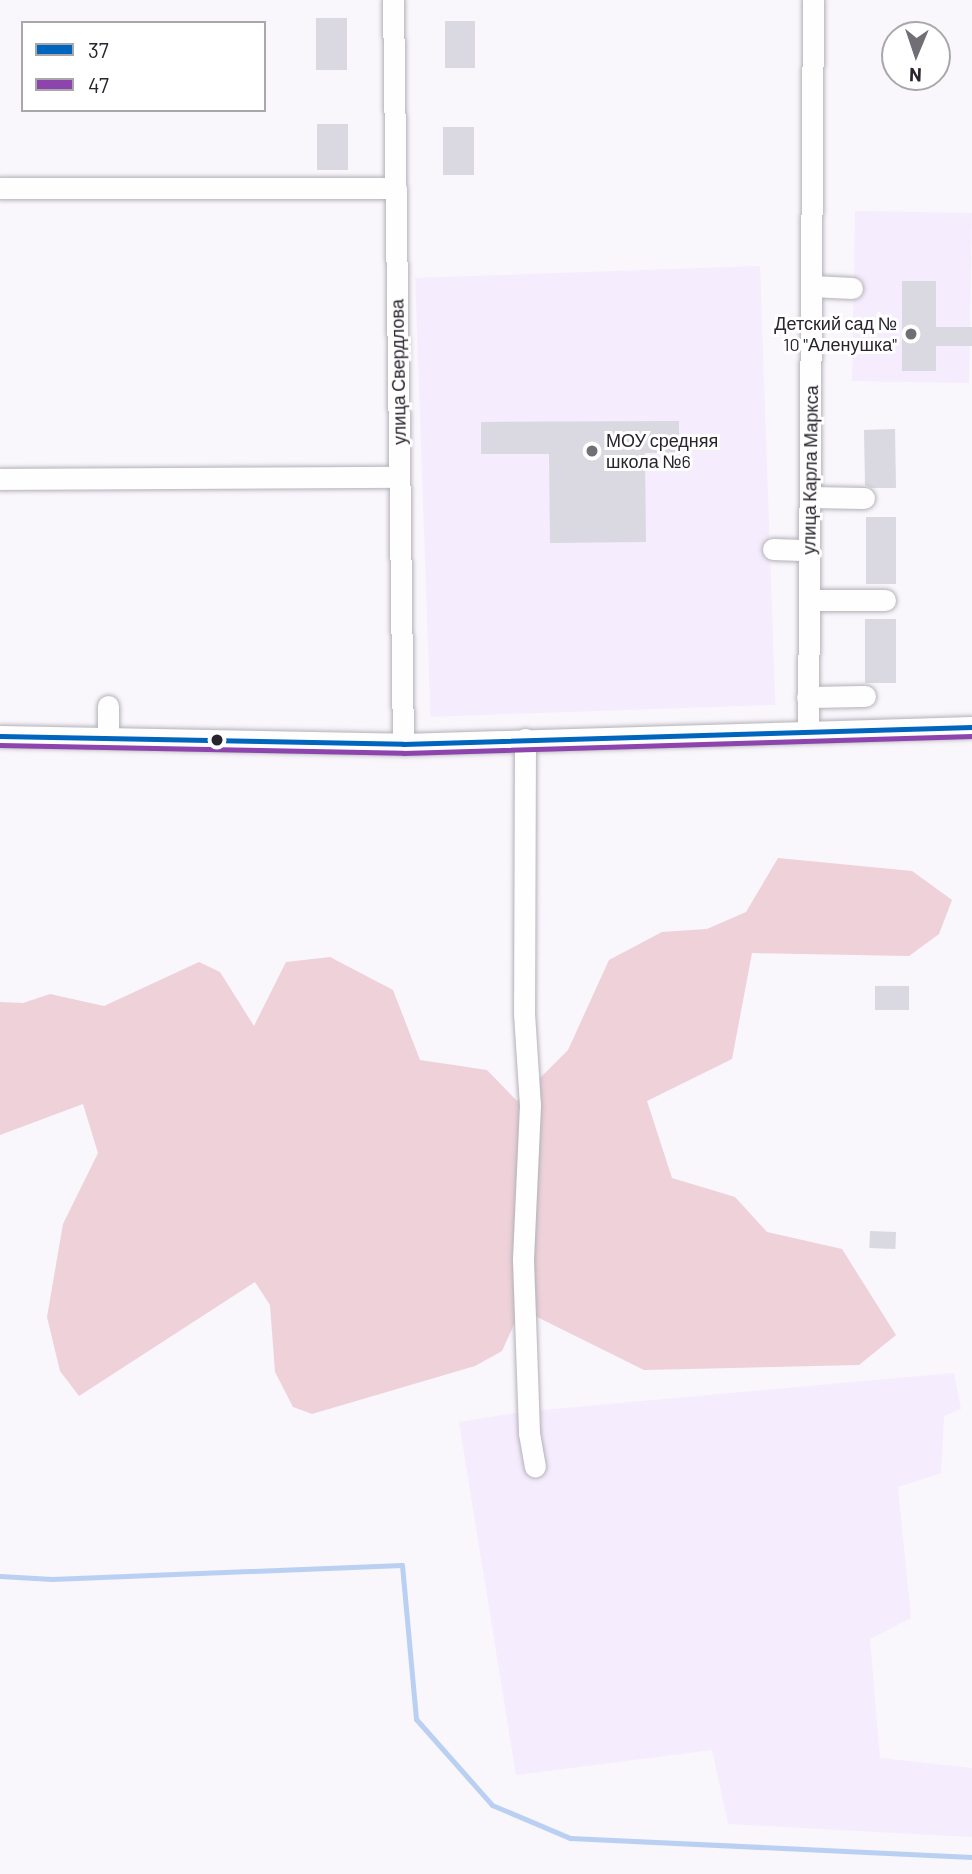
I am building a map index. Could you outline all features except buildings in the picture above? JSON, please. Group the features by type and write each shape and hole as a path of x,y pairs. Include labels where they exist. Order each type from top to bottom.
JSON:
{"street":[{"name":"улица Свердлова","path":"393,0 403,744"},
{"name":"улица Карла Маркса","path":"807,730 813,0"},
{"path":"0,188 396,188"},
{"path":"812,286 852,288"},
{"path":"0,478 400,477"},
{"path":"810,497 864,498"},
{"path":"773,549 809,550"},
{"path":"809,600 886,600"},
{"path":"807,697 865,696"},
{"path":"108,706 108,737"},
{"path":"0,736 403,744 525,738 972,727"},
{"path":"525,738 524,1013 530,1105 523,1260 528,1433 535,1466"}],"shaded area":[{"name":"Детский сад № 10 \"Аленушка\"","path":"855,211 972,213 969,383 852,381"},
{"name":"МОУ средняя школа №6","path":"760,266 775,705 431,717 415,278"},
{"path":"778,858 912,871 952,900 939,934 909,956 752,953 732,1059 647,1101 672,1178 735,1197 767,1232 842,1249 896,1335 859,1365 644,1370 521,1309 502,1351 475,1366 312,1414 293,1407 275,1372 270,1305 255,1282 79,1396 60,1371 47,1317 63,1224 98,1153 83,1104 0,1135 0,1002 23,1003 50,994 104,1006 199,962 220,972 254,1026 286,962 330,957 393,990 420,1060 487,1070 517,1101 568,1050 609,960 662,932 707,929 746,912"},
{"path":"954,1373 961,1409 944,1416 941,1473 898,1487 911,1618 870,1639 880,1758 972,1768 972,1837 728,1824 712,1750 516,1775 459,1422 521,1412"}],"waterway":[{"path":"0,1576 52,1579 402,1565 416,1719 492,1805 570,1838 972,1857"}],"transit line":[{"name":"37","path":"0,736 403,744 972,727"},
{"name":"47","path":"0,745 403,753 972,736"}],"place":[{"name":"Детский сад № 10 \"Аленушка\"","path":"911,334"},
{"name":"МОУ средняя школа №6","path":"592,451"}]}
